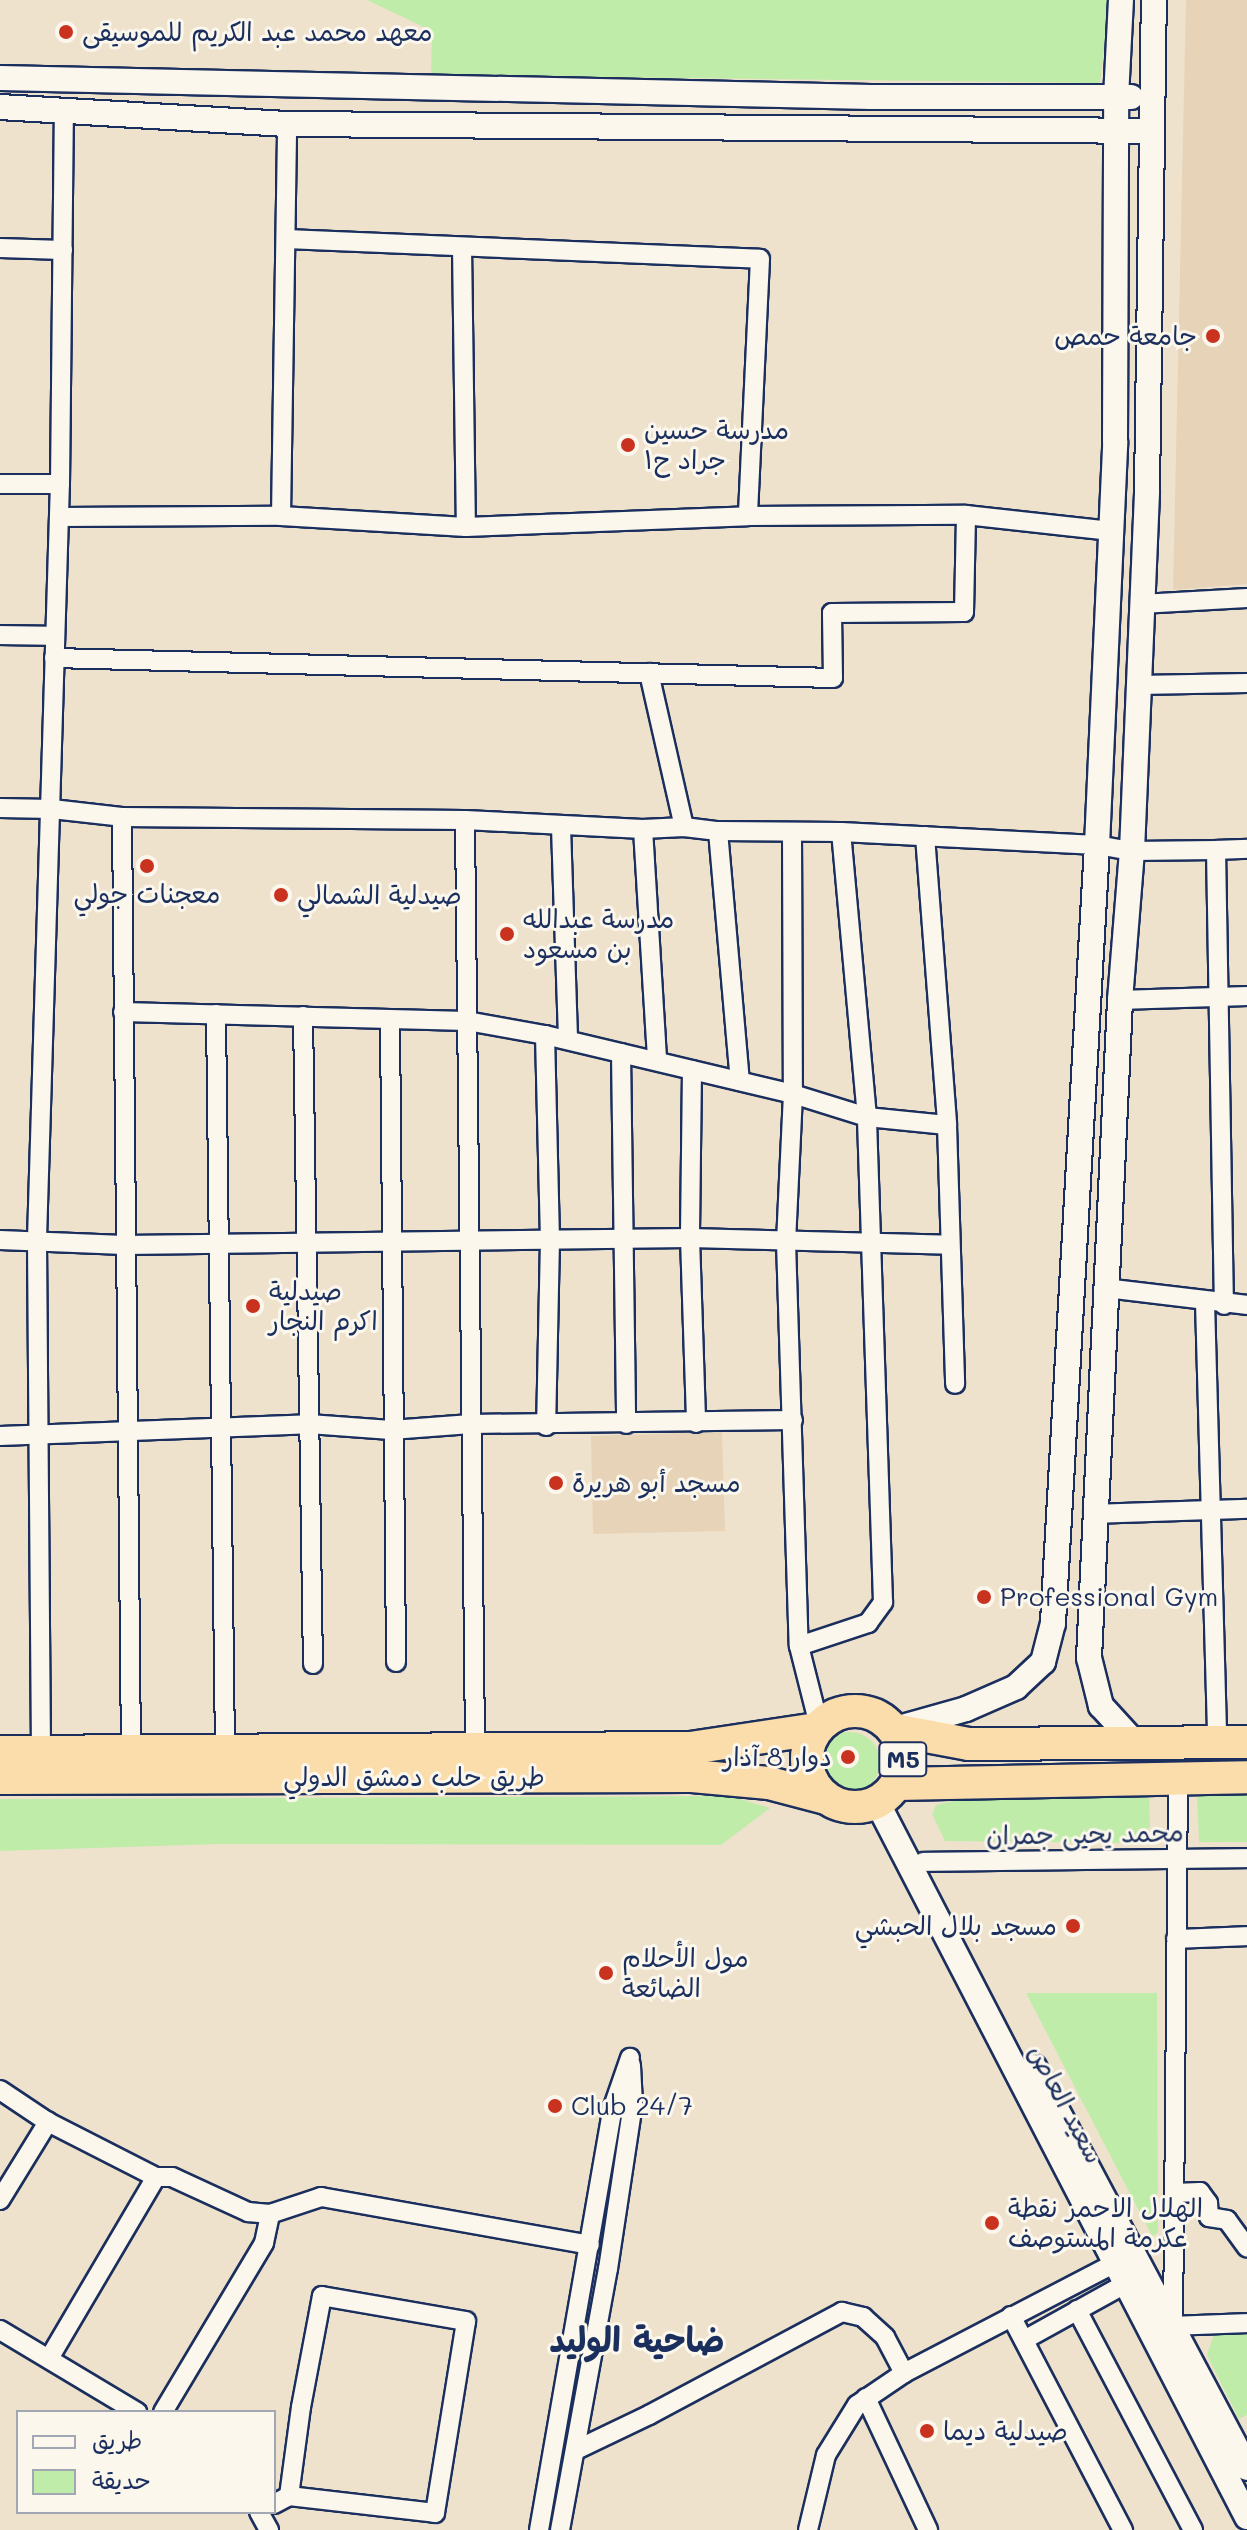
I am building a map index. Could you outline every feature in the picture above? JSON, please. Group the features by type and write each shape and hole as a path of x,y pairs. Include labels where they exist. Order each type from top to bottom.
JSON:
{"highway":[{"name":"M5","path":"817,1727 844,1711 866,1711 882,1718 894,1730 903,1757 887,1793 861,1807 844,1806 826,1798"},
{"path":"817,1727 806,1758 808,1773 826,1798"},
{"name":"طريق حلب دمشق الدولي","path":"0,1752 691,1748 817,1727"},
{"path":"894,1730 969,1744 1232,1742"},
{"name":"طريق حلب دمشق الدولي","path":"0,1778 692,1776 769,1783 826,1798"},
{"path":"887,1793 1247,1777"}],"main road":[{"path":"894,1730 966,1709 1016,1687 1043,1662 1053,1623 1097,845 1111,531 1118,328 1116,98 1121,0"},
{"path":"1136,1744 1101,1706 1089,1658 1093,1514 1120,1000 1132,851 1147,475 1154,0"},
{"path":"0,78 871,97 1153,97"},
{"path":"0,107 64,108 287,124 1152,131"},
{"path":"887,1793 1247,2468"},
{"name":"سعيد العاص","path":"887,1793 1122,2273 1247,2517"}],"street":[{"path":"41,1752 37,1239 60,484 64,108"},
{"path":"281,516 287,124"},
{"path":"286,239 760,259 748,516"},
{"path":"462,247 466,527"},
{"path":"0,248 63,250"},
{"path":"0,484 60,484"},
{"path":"59,517 281,516 466,527 748,516 966,515 1111,531"},
{"path":"54,658 833,678 832,613 964,612 966,515"},
{"path":"1141,604 1247,598"},
{"path":"0,635 55,636"},
{"path":"649,673 684,827"},
{"path":"1138,685 1247,683"},
{"path":"0,808 52,809 122,817 465,820 561,827 841,832 1097,845 1132,851 1247,849"},
{"path":"122,817 131,1750"},
{"path":"465,820 475,1747"},
{"path":"561,827 568,1040"},
{"path":"643,829 657,1061"},
{"path":"718,831 740,1081"},
{"path":"792,832 793,1094 786,1242 799,1646 817,1727"},
{"path":"799,1646 868,1623 883,1602 867,1117 841,832"},
{"path":"925,836 947,1125 955,1384"},
{"path":"1216,850 1221,996 1224,1305"},
{"path":"1120,1000 1247,996"},
{"path":"123,1012 467,1021 657,1061 793,1094 867,1117 947,1125"},
{"path":"216,1014 225,1751"},
{"path":"303,1016 313,1664"},
{"path":"390,1021 391,1430 396,1662"},
{"path":"545,1035 550,1240 546,1426"},
{"path":"621,1053 626,1424"},
{"path":"692,1070 690,1238 696,1423"},
{"path":"0,1240 37,1239 124,1245 690,1238 950,1245"},
{"path":"1105,1288 1224,1305 1247,1305"},
{"path":"1205,1302 1209,1512 1232,1742"},
{"path":"0,1436 221,1430 309,1424 391,1430 471,1424 546,1426 793,1420"},
{"path":"1093,1514 1247,1509"},
{"path":"1178,1778 1173,2326 1247,2323"},
{"name":"محمد يحيى جمران","path":"923,1862 1247,1858"},
{"path":"1176,1939 1247,1936"},
{"path":"539,2530 613,2107 630,2058 633,2104 560,2530"},
{"path":"0,2090 48,2122 156,2177 172,2177 248,2212 270,2214 321,2197 590,2245"},
{"path":"0,2200 48,2122"},
{"path":"49,2359 156,2177"},
{"path":"1174,2193 1200,2192 1208,2203 1209,2217 1227,2220 1247,2248"},
{"path":"164,2410 264,2243 270,2214"},
{"path":"1024,2340 1077,2310 1122,2273"},
{"path":"808,2530 826,2455 857,2405 904,2373 1011,2316 1122,2273"},
{"path":"322,2296 466,2321 435,2513 282,2500 322,2296"},
{"path":"1077,2310 1193,2530"},
{"path":"576,2450 842,2312 863,2317 885,2337 904,2373"},
{"path":"1011,2316 1123,2530"},
{"path":"0,2330 134,2410"},
{"path":"866,2398 928,2530"}],"shaded area":[{"name":"جامعة حمص","path":"1186,0 1247,0 1247,584 1173,590"},
{"path":"722,1432 725,1531 593,1534 591,1436"}],"green space":[{"path":"367,0 1110,0 1100,83 431,75 432,31"},
{"path":"850,1732 862,1734 871,1741 878,1750 878,1774 871,1783 862,1790 850,1792 838,1790 829,1783 822,1774 820,1762 822,1750 829,1741 838,1734"},
{"path":"1247,1791 1247,1842 1199,1842 1197,1792"},
{"path":"981,1794 1149,1795 1150,1826 1143,1837 1130,1843 945,1841 932,1814 936,1805"},
{"path":"730,1796 770,1808 721,1845 221,1844 0,1851 0,1799"},
{"path":"1026,1993 1157,1993 1158,2233 1152,2236"},
{"path":"1214,2334 1247,2334 1247,2415 1239,2419 1207,2355"}],"place":[{"name":"معهد محمد عبد الكريم للموسيقى","path":"66,32"},
{"name":"جامعة حمص","path":"1213,336"},
{"name":"مدرسة حسين جراد ح١","path":"628,445"},
{"name":"معجنات جولي","path":"147,866"},
{"name":"صيدلية الشمالي","path":"281,895"},
{"name":"مدرسة عبدالله بن مسعود","path":"507,934"},
{"name":"صيدلية اكرم النجار","path":"253,1306"},
{"name":"مسجد أبو هريرة","path":"556,1483"},
{"name":"Professional Gym","path":"984,1597"},
{"name":"دوار 8 آذار","path":"848,1757"},
{"name":"مسجد بلال الحبشي","path":"1073,1926"},
{"name":"مول الأحلام الضائعة","path":"606,1973"},
{"name":"Club 24/7","path":"555,2106"},
{"name":"الهلال الاحمر نقطة عكرمة المستوصف","path":"992,2223"},
{"name":"صيدلية ديما","path":"927,2431"}],"district":[{"name":"ضاحية الوليد","path":"637,2339"}]}
